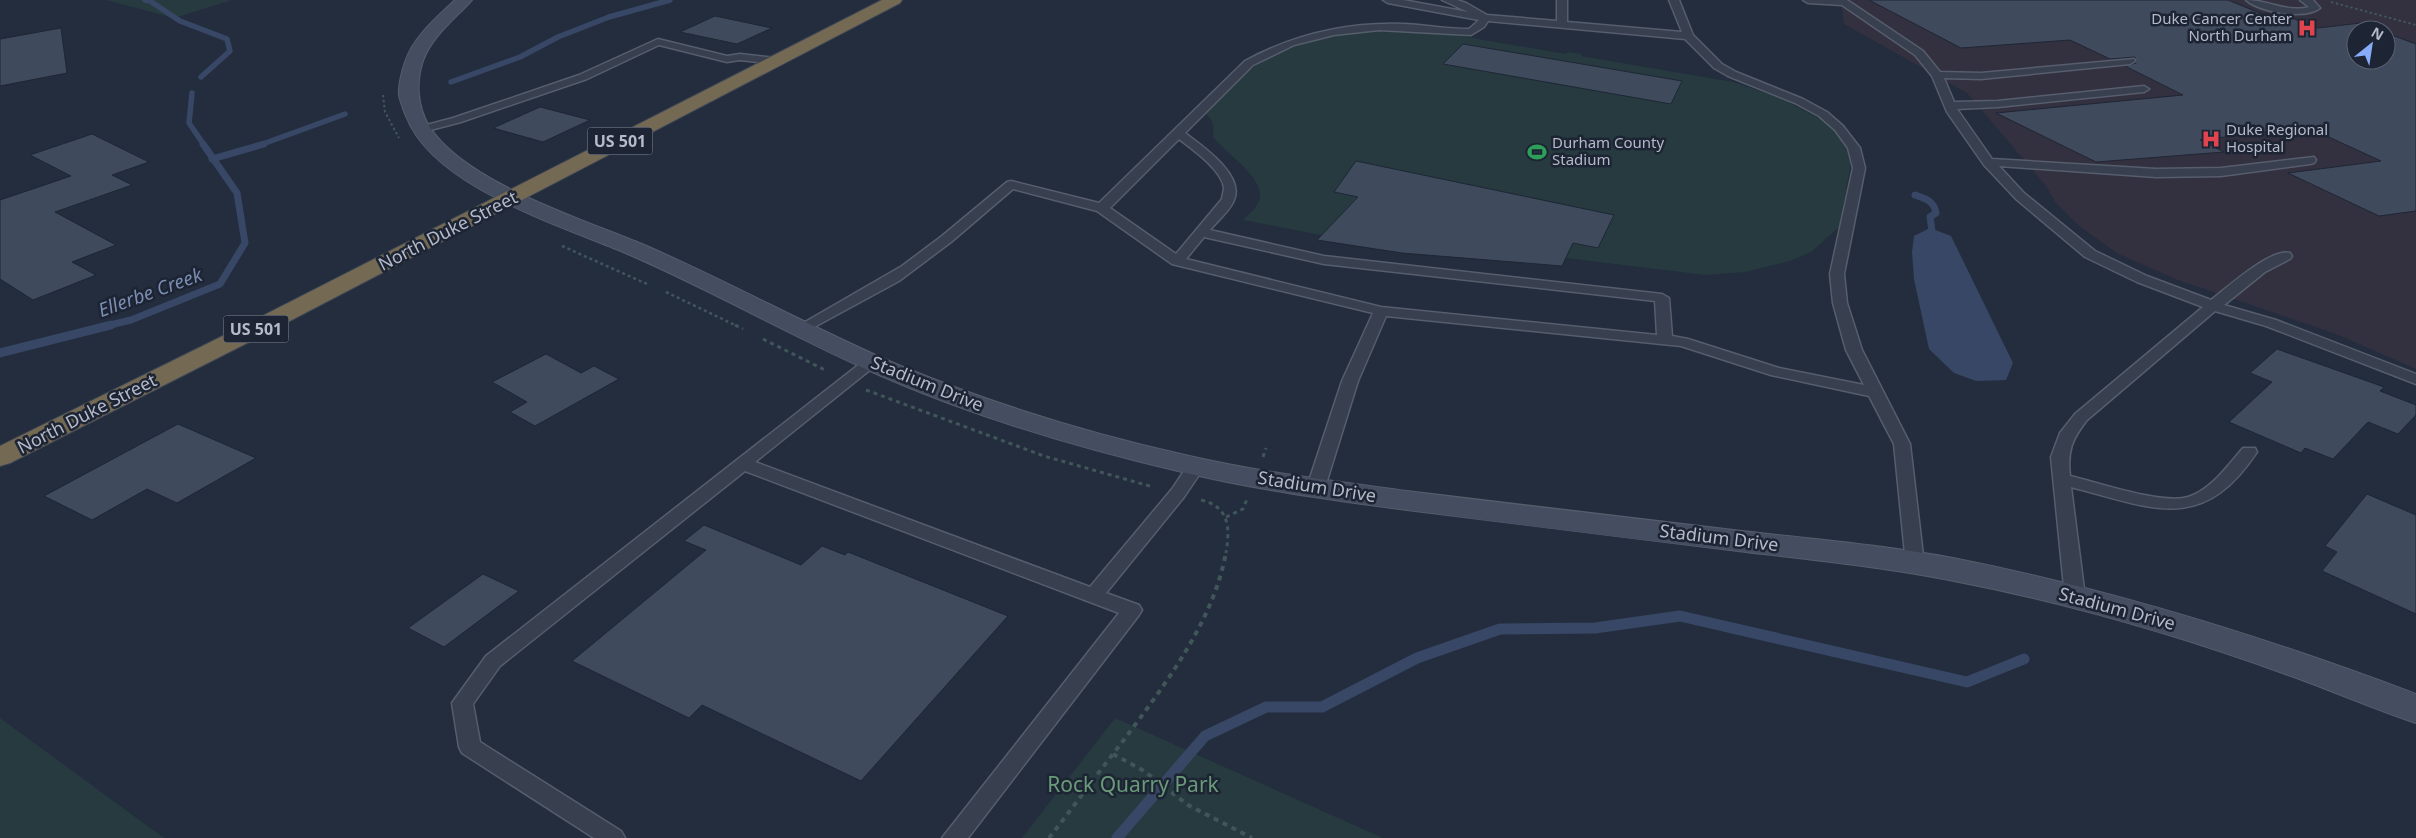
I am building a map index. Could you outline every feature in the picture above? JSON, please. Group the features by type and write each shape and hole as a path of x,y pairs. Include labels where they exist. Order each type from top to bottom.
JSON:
{"highway":[{"name":"North Duke Street","path":"0,457 257,329 894,0"}],"street":[{"name":"Stadium Drive","path":"464,0 427,40 416,58 410,73 408,96 410,105 423,130 453,162 484,184 538,212 632,249 871,362 973,404 1072,434 1196,466 1316,487 1410,501 1916,564 1985,576 2075,597 2187,627 2282,658 2416,709"}],"lane":[{"path":"1388,0 1485,18 1688,36"},
{"path":"1447,0 1463,5 1485,18"},
{"path":"1562,0 1562,25"},
{"path":"1674,0 1688,36 1718,66 1732,74 1799,100 1823,114 1840,128 1854,148 1859,168 1838,274 1840,303 1854,350 1902,444 1916,564"},
{"path":"1808,0 1841,1 1919,53 1937,75 1950,106 1988,162 2020,196 2090,254 2142,279 2213,306 2271,323 2416,379"},
{"path":"2252,0 2280,9 2306,11 2315,8 2312,3 2305,0"},
{"path":"1102,208 1249,63 1278,46 1301,38 1326,33 1376,27 1427,28 1471,32 1481,25 1485,18"},
{"path":"423,130 583,76 658,42 727,58 740,57 776,60"},
{"path":"727,58 728,63 745,77"},
{"path":"1937,75 1981,76 2130,61"},
{"path":"1950,106 1998,104 2144,89"},
{"path":"1177,261 1228,200 1230,188 1224,176 1211,161 1178,133"},
{"path":"1988,162 2156,173 2220,172 2310,160"},
{"path":"800,329 876,289 906,270 972,219 1011,185 1102,208 1177,261 1381,311 1683,342 1776,372 1875,392"},
{"path":"1201,232 1324,260 1662,298 1665,340"},
{"path":"2075,597 2059,457 2068,434 2081,417 2213,306 2260,270 2285,256"},
{"path":"1316,487 1350,381 1381,311"},
{"path":"613,838 470,747 462,703 493,661 871,362"},
{"path":"2061,479 2161,502 2191,503 2214,490 2249,452"},
{"path":"743,464 1132,610 954,838"},
{"path":"1093,596 1178,493 1196,466"}],"path":[{"path":"2326,0 2416,25"},
{"path":"560,245 647,284"},
{"path":"666,292 743,329"},
{"path":"763,339 830,373"},
{"path":"1049,838 1155,698 1195,636 1223,571 1229,536 1226,517 1212,503 1178,493"},
{"path":"1226,517 1243,509 1248,496"},
{"path":"1113,754 1144,771 1188,805 1252,838"}],"shaded area":[{"name":"Duke Regional Hospital","path":"1841,0 2416,0 2416,369 2336,334 2178,280 2118,254 2079,226 2055,202 2046,186 1967,93 1844,24"}],"green space":[{"path":"106,0 232,0 174,18"},
{"name":"Durham County Stadium","path":"1399,29 1449,34 1566,54 1568,52 1582,54 1581,56 1733,82 1778,97 1828,123 1841,137 1850,157 1850,169 1839,227 1811,252 1790,261 1745,272 1705,275 1566,258 1402,253 1318,240 1321,235 1243,220 1257,204 1260,198 1259,190 1256,181 1250,173 1213,137 1213,125 1207,115 1208,109 1262,61 1293,44 1338,33"},
{"path":"0,718 164,838 0,838"},
{"name":"Rock Quarry Park","path":"1115,718 1383,838 1022,838"}],"water":[{"path":"1930,228 1951,236 2013,363 2006,380 1976,381 1954,373 1929,349 1914,279 1912,252 1914,236"}],"building":[{"path":"1869,0 2228,0 2284,23 2284,15 2318,28 2346,25 2346,70 2396,70 2396,37 2416,44 2416,211 2379,216 2288,173 2381,161 2307,127 2200,140 2224,152 2096,162 1996,113 2183,95 2125,66 2136,63 2135,57 2110,59 2070,40 1961,48"},
{"path":"715,16 772,28 737,44 680,32"},
{"path":"61,28 67,73 0,86 0,39"},
{"path":"1463,44 1682,81 1671,104 1443,64"},
{"path":"540,107 590,120 543,142 493,128"},
{"path":"92,134 149,162 112,175 132,185 55,212 116,245 72,262 96,275 33,300 0,279 0,200 71,176 30,155"},
{"path":"1356,161 1614,215 1598,248 1573,243 1562,266 1402,253 1317,240 1358,197 1334,192"},
{"path":"2277,349 2384,387 2380,391 2416,405 2416,415 2398,434 2368,422 2333,459 2305,448 2301,453 2229,422 2272,382 2250,373"},
{"path":"546,354 581,373 594,366 619,379 535,426 510,412 527,402 492,382"},
{"path":"178,424 256,458 177,503 147,489 92,520 44,496"},
{"path":"2367,494 2416,515 2416,614 2322,571 2337,552 2325,546"},
{"path":"704,525 801,565 822,546 845,555 848,552 1008,616 861,781 702,705 689,718 572,661 706,550 684,541"},
{"path":"483,574 519,591 444,647 408,628"}],"waterway":[{"name":"Ellerbe Creek","path":"145,0 150,1 180,21 227,39 230,51 201,77"},
{"path":"451,82 520,57 558,37 609,17 670,0"},
{"name":"Ellerbe Creek","path":"192,93 189,123 204,145"},
{"path":"260,145 345,114"},
{"name":"Ellerbe Creek","path":"203,144 213,159"},
{"path":"213,159 264,144"},
{"name":"Ellerbe Creek","path":"106,326 131,320 220,284 245,243 237,193 213,159"},
{"path":"1915,195 1929,201 1935,209 1936,213 1930,217 1933,238"},
{"name":"Ellerbe Creek","path":"0,353 111,325"},
{"path":"1117,838 1205,736 1266,707 1322,707 1417,658 1500,629 1595,628 1680,616 1967,682 2024,659"}],"place":[{"name":"Duke Cancer Center North Durham","path":"2307,28"},
{"name":"Duke Regional Hospital","path":"2211,139"},
{"name":"Durham County Stadium","path":"1537,152"}]}
